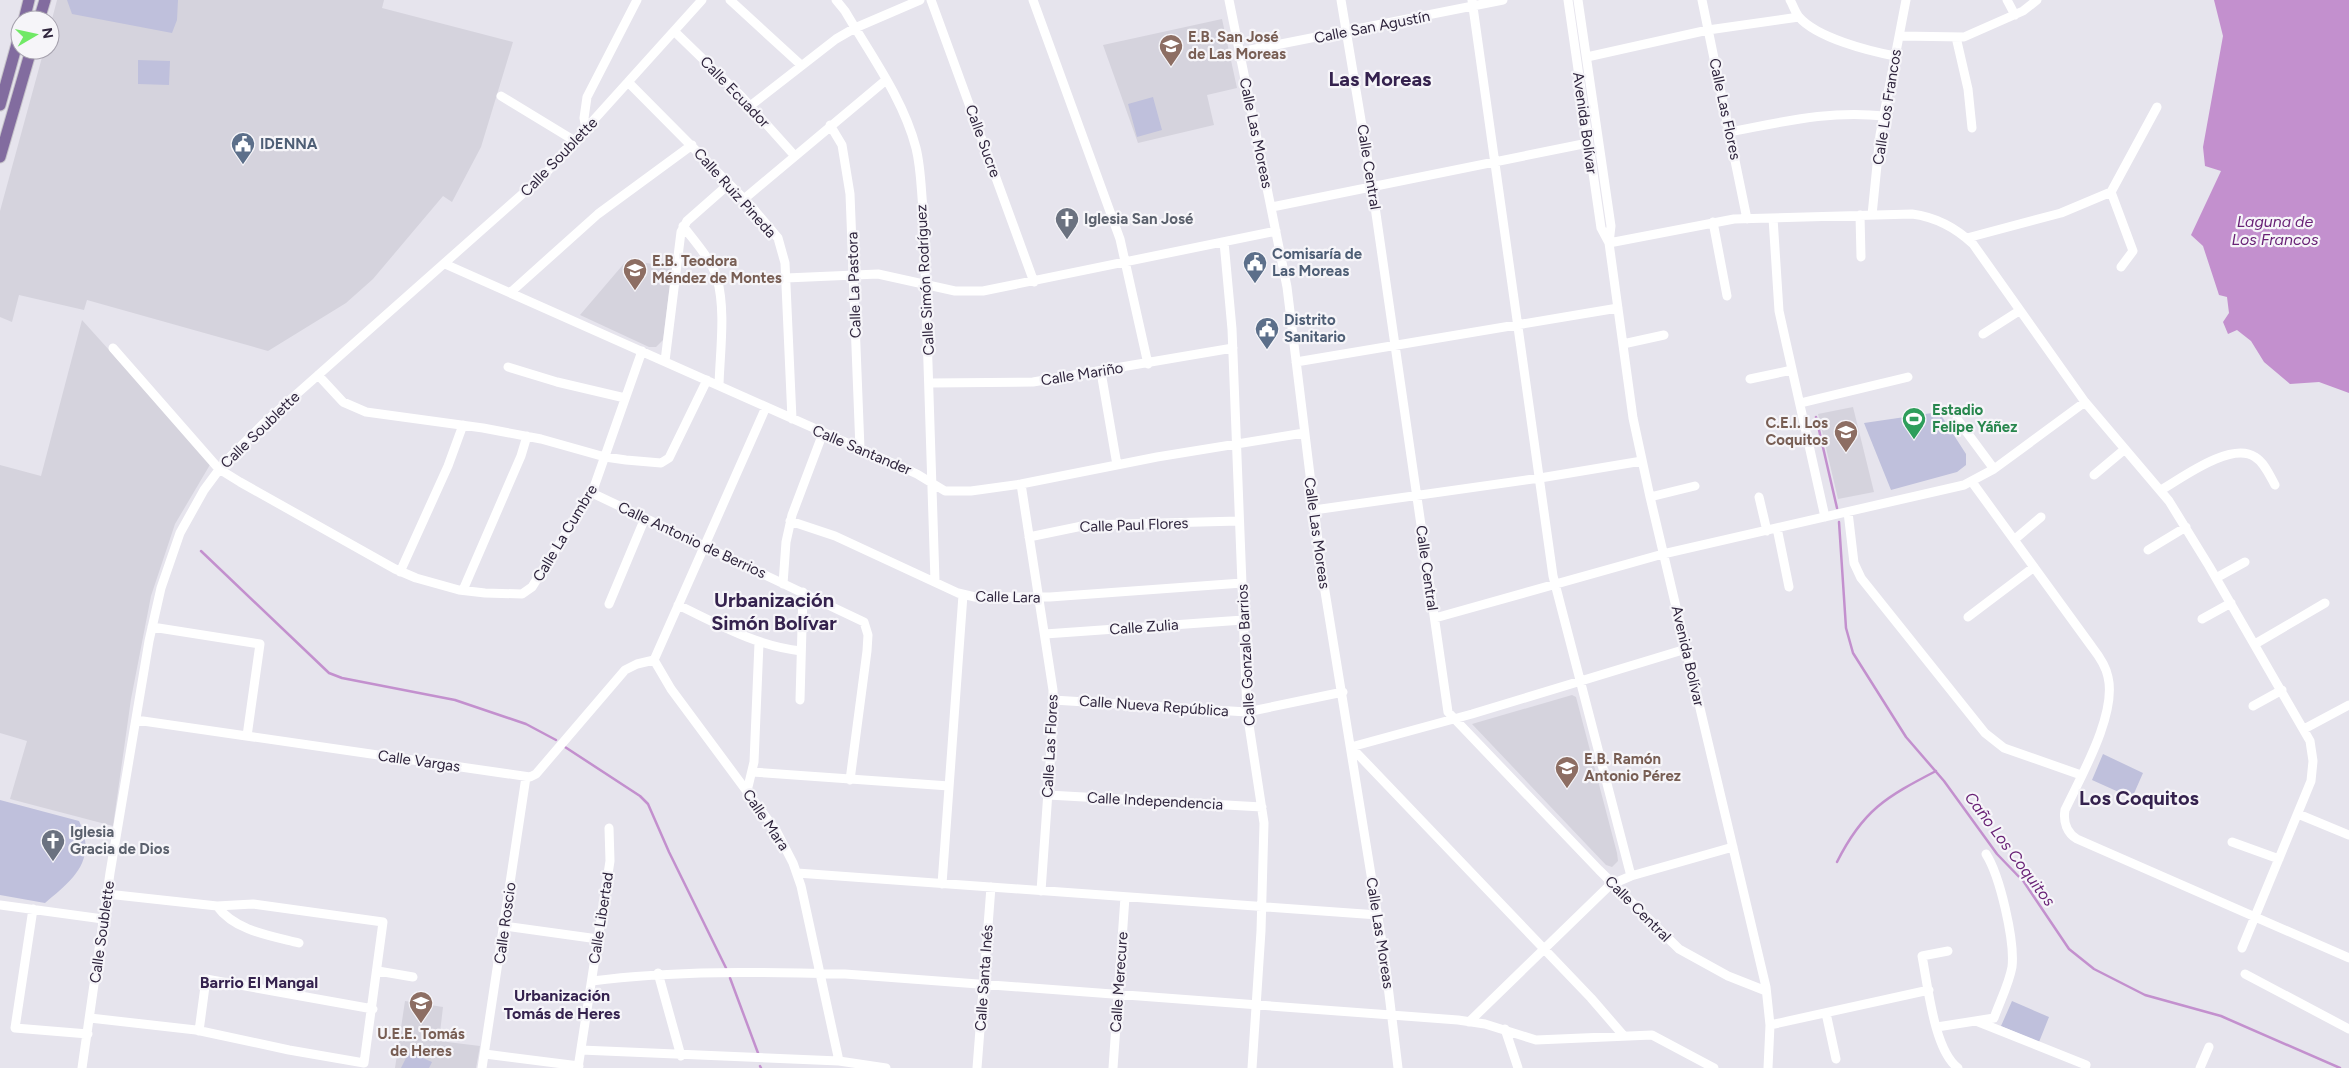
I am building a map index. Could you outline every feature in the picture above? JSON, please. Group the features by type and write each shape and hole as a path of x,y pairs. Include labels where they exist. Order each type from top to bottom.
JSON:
{"main road":[{"path":"0,105 12,60"},
{"path":"0,157 28,60"}],"street":[{"path":"586,128 584,118 586,97 637,0"},
{"name":"Calle Soublette","path":"82,1068 107,894 152,627 161,588 180,533 204,490 219,469 259,428 520,198 575,141 702,0"},
{"path":"730,0 801,66"},
{"name":"Calle Simón Rodríguez","path":"836,0 886,80 907,120 916,150 923,209 935,581"},
{"path":"750,106 801,66 855,28 920,0"},
{"name":"Calle Sucre","path":"931,0 1034,282"},
{"path":"1034,0 1100,180 1126,262 1148,364"},
{"name":"Calle Las Moreas","path":"1228,0 1272,207 1287,288 1314,510 1378,915 1398,1068"},
{"name":"Calle Central","path":"1341,0 1372,186 1448,709 1454,719 1612,884 1684,953 1728,976 1766,991"},
{"name":"Calle San Agustín","path":"1240,52 1347,32 1472,3 1503,0"},
{"name":"Avenida Bolívar","path":"1568,0 1601,228 1609,243"},
{"name":"Avenida Bolívar","path":"1578,0 1611,226 1609,243 1618,308 1642,461 1734,847 1766,991 1770,1024 1768,1068"},
{"name":"Calle Las Flores","path":"1702,0 1747,219"},
{"path":"1790,0 1800,17 1822,32 1854,46 1895,56"},
{"name":"Calle Los Francos","path":"1872,215 1884,116 1906,0"},
{"path":"2007,0 2015,15"},
{"path":"1899,36 1964,37 2015,15 2037,0"},
{"path":"1472,3 1555,586 1631,876"},
{"path":"1587,57 1708,30 1800,17"},
{"name":"Calle Ecuador","path":"674,31 750,106 794,155"},
{"path":"1956,37 1968,89 1972,128"},
{"path":"744,199 794,155 886,80"},
{"name":"Calle Ruiz Pineda","path":"628,82 744,199 778,238 783,253 786,278 792,419"},
{"path":"501,96 575,141"},
{"path":"1967,238 2061,213 2112,192 2157,108"},
{"path":"1729,132 1830,114 1855,113 1884,116"},
{"name":"Calle La Pastora","path":"830,125 842,145 848,175 854,274 860,449"},
{"path":"1272,207 1588,142"},
{"path":"511,292 598,214 692,145"},
{"path":"665,361 683,226 699,209 729,184"},
{"path":"2112,192 2133,252 2121,267"},
{"path":"1609,243 1713,222 1860,215 1922,215 1949,226 1967,238 1986,261 2019,311 2085,402 2161,490 2186,527 2304,729 2312,750 2313,773 2298,814 2242,948"},
{"path":"1860,215 1861,257"},
{"path":"1773,218 1778,299 1792,370 1826,517"},
{"path":"1713,222 1726,296"},
{"path":"683,226 709,261 717,278 720,304 719,385"},
{"path":"786,278 854,274 893,276 926,285 969,292 995,290 1276,231"},
{"name":"Calle Gonzalo Barrios","path":"1224,242 1230,283 1247,712 1262,808 1264,837 1262,908 1252,1068"},
{"name":"Calle Santander","path":"445,264 924,477 933,484 948,491 1021,484 1117,465 1304,433"},
{"path":"1296,362 1394,344 1618,308"},
{"path":"1983,334 2019,311"},
{"path":"1623,344 1664,335"},
{"name":"Calle La Cumbre","path":"112,348 219,469 400,572 432,583 463,590 513,594 528,592 592,493 642,351"},
{"name":"Calle Mariño","path":"930,383 1021,383 1101,372 1233,348"},
{"path":"508,367 557,382 625,398"},
{"path":"1750,379 1792,370"},
{"path":"1101,372 1117,465"},
{"path":"318,375 343,402 358,410 528,436 605,457 654,463 666,460 707,380"},
{"path":"1800,403 1908,377"},
{"path":"1435,618 1555,586 1663,554 1936,492 1972,482 2085,402"},
{"path":"526,777 536,774 625,670 637,664 654,660 766,407"},
{"path":"1958,419 1994,468"},
{"path":"400,572 448,466 463,425"},
{"path":"783,584 790,521 824,433"},
{"path":"463,590 528,436"},
{"path":"2094,474 2125,448"},
{"path":"2161,490 2209,462 2235,453 2245,453 2256,457 2275,485"},
{"path":"1314,510 1540,478 1642,461"},
{"path":"1972,482 2099,656 2108,676 2110,693 2108,711 2064,815 2066,826 2072,836 2349,958"},
{"name":"Calle Las Flores","path":"1021,484 1045,634 1053,700 1041,891"},
{"path":"1650,497 1695,486"},
{"name":"Calle Antonio de Berrios","path":"592,493 862,620 867,630 867,651 850,780"},
{"path":"1759,497 1767,531"},
{"path":"1848,512 1854,563 1861,578 1985,733 2004,748 2081,775"},
{"path":"2014,540 2042,517"},
{"path":"609,604 645,518"},
{"name":"Calle Lara","path":"790,521 835,536 963,595 1039,597 1242,582"},
{"name":"Calle Paul Flores","path":"1029,537 1087,525 1239,521"},
{"path":"2148,550 2186,527"},
{"path":"1777,528 1789,587"},
{"path":"2216,578 2246,562"},
{"path":"1968,617 2034,567"},
{"path":"800,700 803,592"},
{"path":"942,884 963,595"},
{"path":"2202,619 2231,603"},
{"path":"2255,644 2325,603"},
{"path":"678,605 759,643 779,649 801,651"},
{"name":"Calle Zulia","path":"1045,634 1243,620"},
{"path":"152,627 260,644 247,736"},
{"path":"747,791 752,772 759,643"},
{"path":"1623,1035 1591,998 1351,747 1454,719 1686,649"},
{"name":"Calle Mara","path":"654,660 671,689 776,832 797,872 839,1061"},
{"path":"2253,706 2282,690"},
{"name":"Calle Nueva República","path":"1053,700 1247,712 1343,692"},
{"path":"2304,729 2349,704"},
{"name":"Calle Vargas","path":"136,720 526,777"},
{"path":"752,772 949,786"},
{"name":"Calle Roscio","path":"482,1068 526,777"},
{"name":"Calle Independencia","path":"1048,795 1262,808"},
{"path":"2298,814 2349,835"},
{"name":"Calle Libertad","path":"578,1067 610,861 609,828"},
{"path":"2232,842 2279,859"},
{"path":"1469,1022 1602,890 1631,876 1734,847"},
{"path":"1937,1027 1994,1018 2010,978 2012,966 2007,922 1998,882 1986,854"},
{"path":"797,872 1262,908 1378,915"},
{"name":"Calle Santa Inés","path":"977,1068 991,887"},
{"path":"90,1018 199,1031 288,1050 364,1063 378,971 382,922 253,904 217,906 107,894"},
{"name":"Calle Merecure","path":"1113,1068 1125,897"},
{"path":"0,905 104,919"},
{"path":"217,906 227,917 248,929 300,943"},
{"path":"33,909 15,1028 88,1034"},
{"path":"504,926 598,939"},
{"path":"1948,951 1922,956 1937,1027 1946,1052 1958,1068"},
{"path":"378,971 413,978"},
{"path":"592,981 658,973 749,971 820,973 1469,1022 1505,1029 1536,1040 1652,1035 1714,1068"},
{"path":"658,973 681,1056"},
{"path":"2245,974 2349,1029"},
{"path":"199,1031 206,979 372,1009"},
{"path":"1770,1024 1929,990"},
{"path":"1826,1013 1836,1059"},
{"path":"1976,1021 2086,1065 2084,1068"},
{"path":"1505,1029 1518,1068"},
{"path":"2200,1068 2209,1047"},
{"path":"581,1050 681,1056 839,1061 886,1068"},
{"path":"485,1054 578,1067"}],"shaded area":[{"name":"IDENNA","path":"57,0 384,0 382,8 513,42 481,147 452,202 443,196 373,279 346,303 268,351 87,300 84,310 19,295 12,322 0,317 0,211 41,60 60,60 60,10 54,10"},
{"path":"67,0 178,0 177,20 172,33 72,14"},
{"name":"E.B. San José de Las Moreas","path":"1222,19 1237,88 1207,95 1214,125 1138,143 1103,45"},
{"path":"138,60 170,61 169,85 138,84"},
{"path":"1153,97 1162,130 1137,137 1128,104"},
{"name":"E.B. Teodora Méndez de Montes","path":"627,260 672,267 663,340 656,347 649,347 580,315"},
{"path":"82,320 211,463 175,524 151,596 131,699 113,826 10,799 27,741 0,733 0,465 41,476"},
{"name":"C.E.I. Los Coquitos","path":"1853,407 1874,492 1838,499 1818,414"},
{"name":"Estadio Felipe Yáñez","path":"1939,412 1966,454 1966,465 1957,472 1891,490 1864,423"},
{"name":"E.B. Ramón Antonio Pérez","path":"1572,695 1576,697 1617,853 1618,861 1612,867 1606,865 1472,724"},
{"path":"2103,754 2143,773 2132,798 2092,780"},
{"name":"Iglesia Gracia de Dios","path":"0,800 79,821 86,847 84,858 73,877 45,903 0,895"},
{"name":"U.E.E. Tomás de Heres","path":"405,1001 443,1007 439,1041 480,1046 476,1068 395,1068"},
{"path":"2012,1001 2049,1017 2039,1042 2001,1026"},
{"path":"409,1052 432,1062 429,1068 401,1068"}],"water":[{"name":"Laguna de Los Francos","path":"2214,0 2349,0 2349,393 2319,382 2290,384 2264,362 2251,341 2237,330 2228,334 2223,322 2229,313 2227,297 2219,295 2203,246 2191,235 2221,171 2205,166 2203,147 2223,36"}],"waterway":[{"name":"Caño Los Coquitos","path":"1816,417 1837,508"},
{"name":"Caño Los Coquitos","path":"1839,522 1846,628 1853,653 1906,737 1944,781 1997,854 2024,882 2069,949 2094,969 2145,995 2221,1016 2340,1068"},
{"path":"201,551 329,673 342,678 455,700 526,724 556,740"},
{"path":"565,747 640,796 648,804 669,852 726,968"},
{"path":"1837,862 1856,830 1867,817 1903,789 1936,771"},
{"path":"730,978 758,1053"}],"place":[{"name":"E.B. San José de Las Moreas","path":"1171,67"},
{"name":"IDENNA","path":"243,165"},
{"name":"Iglesia San José","path":"1067,240"},
{"name":"Comisaría de Las Moreas","path":"1255,284"},
{"name":"E.B. Teodora Méndez de Montes","path":"635,291"},
{"name":"Distrito Sanitario","path":"1267,350"},
{"name":"Estadio Felipe Yáñez","path":"1914,440"},
{"name":"C.E.I. Los Coquitos","path":"1846,453"},
{"name":"E.B. Ramón Antonio Pérez","path":"1567,789"},
{"name":"Iglesia Gracia de Dios","path":"53,862"},
{"name":"U.E.E. Tomás de Heres","path":"421,1024"}],"district":[{"name":"Las Moreas","path":"1380,79"},
{"name":"Urbanización Simón Bolívar","path":"774,612"},
{"name":"Los Coquitos","path":"2139,798"},
{"name":"Barrio El Mangal","path":"259,982"},
{"name":"Urbanización Tomás de Heres","path":"562,1004"}]}
